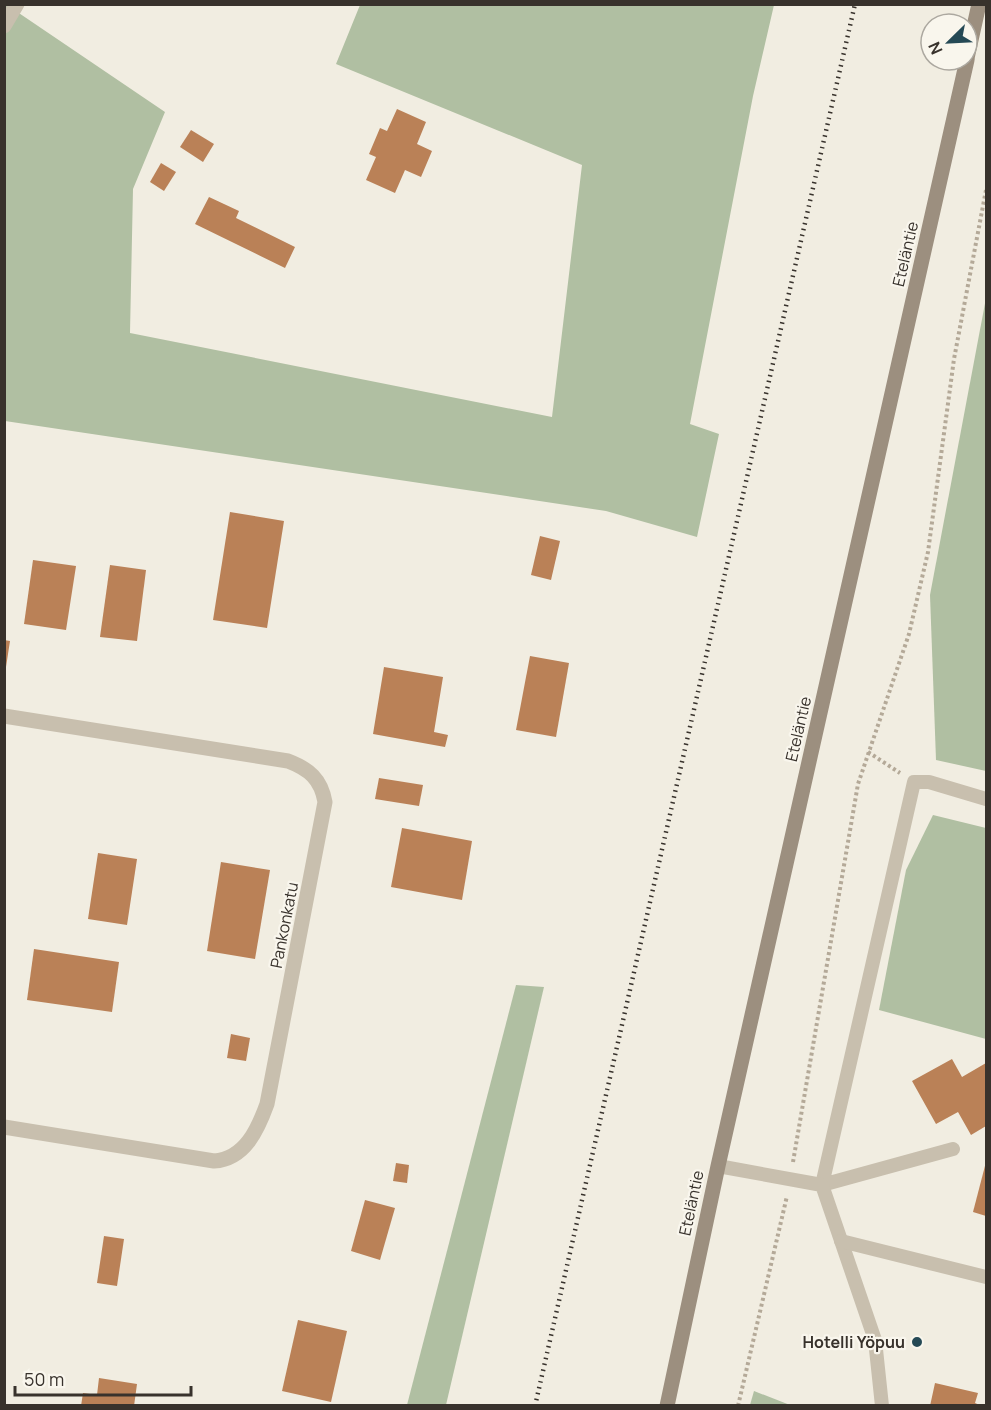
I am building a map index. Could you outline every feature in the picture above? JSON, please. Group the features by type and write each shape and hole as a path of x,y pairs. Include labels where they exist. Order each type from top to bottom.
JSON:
{"main road":[{"name":"Eteläntie","path":"667,1406 717,1166 964,72"}],"street":[{"path":"4,26 18,4"},
{"name":"Pankonkatu","path":"4,716 288,761 303,767 314,775 326,802 267,1104 253,1136 239,1153 214,1161 4,1128"}],"lane":[{"path":"882,1406 875,1340 822,1185 914,782 929,782 987,799"},
{"path":"717,1166 822,1185 953,1149"},
{"path":"841,1241 987,1276"}],"path":[{"path":"738,1406 791,1178 858,784 909,634 928,552 954,359 987,190"},
{"path":"868,752 914,782"}],"green space":[{"path":"4,5 165,112 133,189 130,333 552,417 582,165 336,64 360,5 774,5 753,96 690,424 719,434 697,537 606,511 5,421"},
{"path":"986,298 986,771 936,760 930,595"},
{"path":"933,815 986,828 986,1039 879,1010 906,870"},
{"path":"516,985 544,987 446,1405 407,1405"},
{"path":"754,1391 790,1405 750,1405"}],"building":[{"path":"397,109 426,122 417,144 432,151 421,177 405,170 395,193 366,180 376,157 369,154 380,128 387,131"},
{"path":"191,130 214,144 203,162 180,147"},
{"path":"161,163 176,172 164,191 150,182"},
{"path":"209,197 239,211 236,218 295,247 285,268 195,224"},
{"path":"230,512 284,521 267,628 213,620"},
{"path":"540,536 560,541 551,580 531,575"},
{"path":"33,560 76,566 66,630 24,624"},
{"path":"110,565 146,570 137,641 100,637"},
{"path":"4,640 10,641 6,667 4,667"},
{"path":"530,656 569,663 556,737 516,730"},
{"path":"384,667 443,677 434,732 448,735 445,747 373,734"},
{"path":"379,778 423,785 419,806 375,799"},
{"path":"402,828 472,841 462,900 391,887"},
{"path":"98,853 137,859 127,925 88,919"},
{"path":"221,862 270,870 255,959 207,951"},
{"path":"34,949 119,962 112,1012 27,1000"},
{"path":"231,1034 250,1038 246,1061 227,1058"},
{"path":"952,1059 962,1077 986,1063 986,1126 971,1135 958,1112 936,1124 912,1081"},
{"path":"986,1162 986,1216 973,1212"},
{"path":"396,1163 409,1165 407,1183 393,1181"},
{"path":"365,1200 395,1208 380,1260 351,1251"},
{"path":"104,1236 124,1239 117,1286 97,1283"},
{"path":"298,1320 347,1331 331,1402 282,1391"},
{"path":"99,1378 137,1384 134,1406 81,1406 83,1393 97,1395"},
{"path":"935,1383 978,1393 975,1403 982,1406 930,1406"}],"railway":[{"path":"535,1406 855,4"}],"place":[{"name":"Hotelli Yöpuu","path":"917,1342"}]}
